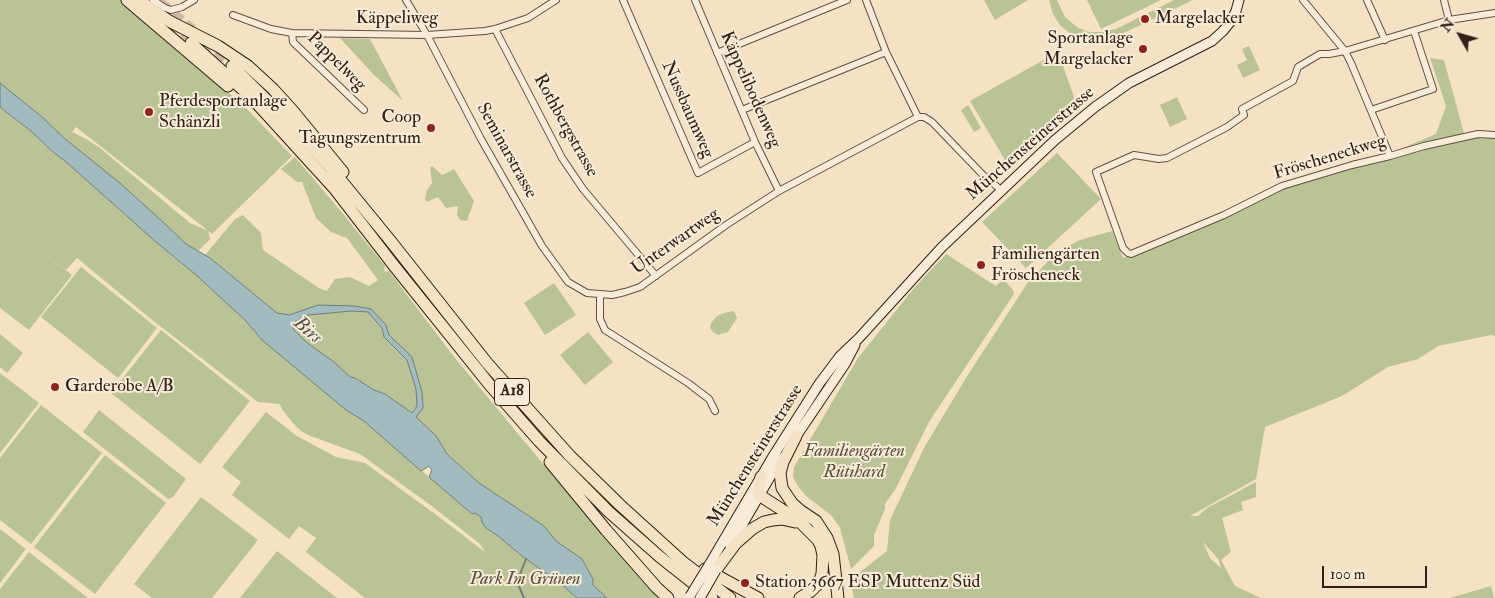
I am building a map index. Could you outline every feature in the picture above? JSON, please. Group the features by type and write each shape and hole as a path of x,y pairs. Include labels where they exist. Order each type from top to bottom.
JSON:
{"highway":[{"path":"127,0 250,105 316,174 334,188"},
{"path":"139,0 169,21 225,50 265,81 297,115 336,163 386,228 389,239"},
{"name":"A18","path":"191,42 252,98 334,188 464,352 540,441 586,489 641,540 712,598"},
{"name":"A18","path":"232,66 286,119 330,167 487,363 544,428 596,482 650,532 684,563 730,598"},
{"path":"464,352 554,467 660,593 668,598"},
{"path":"796,436 783,462 780,480 786,496 801,511"},
{"path":"757,492 760,477"},
{"path":"757,492 801,511 816,521 823,530 833,554 838,598"},
{"path":"757,492 798,520 818,540 823,555 823,566 819,582 800,598"},
{"path":"712,568 741,538 764,522 782,519 805,526"},
{"path":"650,532 712,574 758,598"}],"main road":[{"name":"Münchensteinerstrasse","path":"760,477 819,384 840,356 859,338 942,247 1055,140 1112,94 1161,66 1212,41 1223,31 1236,12 1239,0"},
{"name":"Münchensteinerstrasse","path":"692,598 757,492 845,364 859,338"}],"street":[{"path":"153,0 171,10 194,0"},
{"name":"Seminarstrasse","path":"406,0 427,35 480,137 542,246 568,282 586,293 600,295"},
{"name":"Käppeliweg","path":"233,15 271,29 292,33 427,35 495,29 528,18 556,0"},
{"name":"Nussbaumweg","path":"623,0 698,173 755,142"},
{"name":"Käppelibodenweg","path":"695,0 755,142 779,191"},
{"path":"717,53 847,0"},
{"path":"866,0 886,52 918,117 924,117 932,122 983,175 1001,190"},
{"path":"1303,0 1345,52 1390,156"},
{"path":"1367,0 1385,40"},
{"path":"1444,0 1449,20"},
{"path":"1345,52 1449,20 1495,13"},
{"name":"Rothbergstrasse","path":"495,29 562,158 583,189 656,276"},
{"path":"1371,110 1433,89 1414,31"},
{"name":"Pappelweg","path":"292,33 293,42 364,110"},
{"path":"742,110 886,52"},
{"name":"Fröscheneckweg","path":"1345,52 1320,54 1298,67 1293,81 1242,109 1244,115 1231,124 1167,158 1159,159 1134,155 1096,172 1114,225 1123,248 1128,254 1224,215 1282,186 1424,146 1478,134 1495,135"},
{"name":"Unterwartweg","path":"600,295 612,295 640,287 726,225 779,191 918,117"},
{"path":"600,295 600,319 605,330 688,383 708,399 715,411"}],"green space":[{"name":"Pferdesportanlage Schänzli","path":"0,0 123,0 245,107 292,156 212,234 208,231 210,239 198,251 186,244 41,116 0,83","holes":["76,127 206,229 190,223 100,148 72,132"]},
{"path":"984,0 1028,0 995,20"},
{"name":"Margelacker","path":"1049,0 1057,0 1065,17 1078,28 1090,32 1102,32 1116,29 1174,0 1193,0 1113,38 1090,41 1068,32 1059,24 1053,14"},
{"path":"1087,0 1161,0 1101,29"},
{"path":"340,38 370,39 403,101 374,75"},
{"path":"1249,46 1260,70 1243,78 1237,65 1247,60 1242,49"},
{"path":"1058,52 1074,97 1073,100 1017,155 1011,160 1005,160 970,101"},
{"path":"1430,58 1444,60 1465,137 1495,135 1495,336 1491,335 1438,346 1418,359 1388,367 1342,396 1265,427 1256,479 1190,516 1198,516 1207,508 1256,482 1256,497 1241,502 1243,510 1222,518 1231,552 1221,560 1235,586 1261,598 854,598 850,580 887,551 890,520 925,446 1028,282 1056,253 1080,240 1112,231 1123,258 1227,216 1284,188 1366,163 1436,134 1446,106","holes":["1203,542 1219,560 1221,568 1210,558"]},
{"path":"1177,97 1187,119 1170,127 1160,105"},
{"path":"968,105 981,128 974,132 961,110"},
{"name":"Park Im Grünen","path":"0,107 31,131 156,242 195,274 246,321 262,340 346,410 364,421 472,514 475,513 481,517 486,528 577,598 365,598 306,552 316,538 299,526 289,539 232,495 241,482 222,467 266,412 297,436 336,457 365,463 485,552 480,544 433,507 360,454 301,431 292,422 280,404 258,402 151,319 77,258 66,270 28,241 72,275 29,330 0,308"},
{"path":"1057,153 1101,199 1026,268 982,222"},
{"path":"295,157 385,266 385,272 389,271 451,353 554,477 654,592 657,598 607,598 593,585 593,579 582,559 556,541 544,526 479,483 447,454 436,436 385,394 350,377 334,362 306,342 277,313 205,255 235,219 243,215 261,233 263,250 319,288 327,291 335,279 350,277 369,286 378,280 347,238 331,232 316,218 302,182 297,182 281,169"},
{"path":"432,166 442,175 454,169 474,201 467,221 460,220 457,215 458,206 446,208 438,197 427,202 425,199 427,190 432,183 430,168"},
{"name":"Familiengärten Rütihard","path":"946,254 996,286 1004,280 1013,290 1014,294 929,422 896,488 885,504 885,509 874,535 874,546 851,569 840,528 832,516 806,496 798,486 793,477 794,467 858,358 915,287"},
{"path":"81,267 157,328 118,378 41,317"},
{"path":"554,283 576,315 545,335 524,303"},
{"path":"734,311 737,318 728,332 718,335 713,332 710,328 711,323 717,316"},
{"path":"161,330 250,401 200,464 111,393"},
{"path":"588,332 613,362 585,385 560,355"},
{"path":"0,334 23,353 7,373 0,367"},
{"path":"0,373 39,403 0,453"},
{"path":"41,405 102,453 31,544 0,520 0,458"},
{"path":"99,410 186,479 173,497 168,499 83,432"},
{"path":"105,455 166,503 95,594 34,547"},
{"path":"201,497 258,540 212,598 152,598 134,584"},
{"path":"0,529 26,549 0,583"},
{"path":"277,551 337,598 240,598"},
{"path":"29,552 88,598 0,598 0,589"},
{"path":"1491,586 1494,598 1450,598"}],"water":[{"path":"0,83 121,184 186,244 210,258 277,313 289,315 318,305 355,306 371,309 386,325 389,335 412,357 422,392 423,408 416,417 436,436 447,454 479,483 544,526 556,541 582,559 593,579 593,585 607,598 577,598 486,528 481,517 475,513 472,514 429,477 432,470 429,466 421,471 364,421 346,410 262,340 246,321 195,274 156,242 31,131 0,107","holes":["352,311 368,312 382,328 384,337 407,360 416,389 417,406 412,413 385,394 350,377 334,362 306,342 293,329 295,322 308,315"]}],"waterway":[{"path":"524,598 517,582 526,559"}],"tunnel":[{"path":"160,3 192,30"},
{"path":"169,24 191,43"},
{"path":"204,41 232,66"}],"place":[{"name":"Margelacker","path":"1145,19"},
{"name":"Sportanlage Margelacker","path":"1143,49"},
{"name":"Pferdesportanlage Schänzli","path":"149,112"},
{"name":"Coop Tagungszentrum","path":"431,128"},
{"name":"Familiengärten Fröscheneck","path":"981,265"},
{"name":"Garderobe A/B","path":"55,387"},
{"name":"Station 3667 ESP Muttenz Süd","path":"745,583"}],"water label":[{"name":"Birs","path":"307,331"}]}
